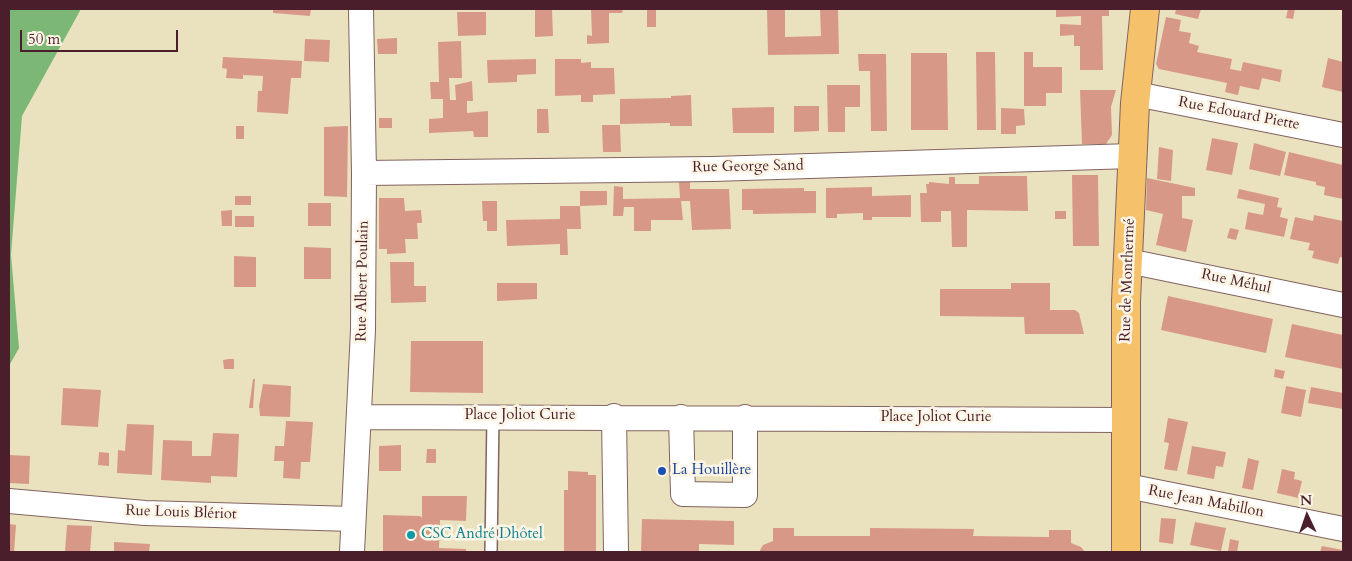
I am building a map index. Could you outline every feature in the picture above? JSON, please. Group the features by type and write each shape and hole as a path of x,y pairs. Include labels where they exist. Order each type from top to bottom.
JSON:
{"main road":[{"name":"Rue de Monthermé","path":"1126,552 1128,260 1136,94 1145,9"}],"street":[{"name":"Rue Albert Poulain","path":"352,552 363,330 364,173 361,9"},
{"name":"Rue Edouard Piette","path":"1136,94 1343,135"},
{"name":"Rue George Sand","path":"364,173 713,169 1132,156"},
{"name":"Rue Méhul","path":"1128,260 1343,305"},
{"name":"Place Joliot Curie","path":"359,417 614,416 1127,420"},
{"path":"614,416 616,552"},
{"path":"681,417 683,494 745,495 745,417"},
{"name":"Rue Jean Mabillon","path":"1127,486 1343,529"},
{"name":"Rue Louis Blériot","path":"9,501 145,513 354,519"}],"lane":[{"path":"491,552 493,416"}],"green space":[{"path":"9,9 81,9 22,116 11,255 19,348 9,366"}],"building":[{"path":"273,9 311,9 310,16 273,13"},
{"path":"535,9 552,9 553,36 535,37"},
{"path":"591,9 623,9 622,13 609,13 609,43 587,44 587,35 592,36"},
{"path":"647,9 656,9 656,27 647,27"},
{"path":"767,9 785,9 785,37 821,36 820,9 838,9 839,54 768,55"},
{"path":"1056,9 1109,9 1109,16 1102,16 1103,70 1080,70 1080,46 1074,46 1074,35 1060,36 1060,24 1081,25 1081,16 1056,17"},
{"path":"1176,9 1201,9 1198,19 1175,14"},
{"path":"1288,9 1295,9 1293,19 1286,18"},
{"path":"457,12 486,12 486,35 458,36"},
{"path":"1166,17 1181,20 1179,31 1191,33 1189,43 1199,46 1197,52 1232,59 1230,69 1241,71 1243,62 1282,70 1280,82 1262,78 1259,90 1240,86 1238,95 1225,92 1227,83 1159,69 1156,64"},
{"path":"397,38 397,54 378,54 377,39"},
{"path":"305,39 330,40 329,62 304,61"},
{"path":"461,41 462,78 449,78 450,100 456,100 455,85 472,81 473,101 467,101 467,113 488,111 488,137 474,137 473,131 429,133 429,119 443,118 443,99 431,99 430,82 439,82 438,42"},
{"path":"976,52 995,52 996,130 977,130"},
{"path":"1024,52 1033,52 1033,67 1062,67 1062,93 1046,93 1046,106 1024,106"},
{"path":"911,53 947,53 948,130 911,130"},
{"path":"858,54 886,54 887,131 871,131 870,71 859,71"},
{"path":"223,57 302,61 301,78 291,78 288,114 257,112 258,91 262,91 263,76 243,75 243,79 226,78 227,69 222,68"},
{"path":"1328,58 1343,62 1343,92 1322,87"},
{"path":"536,59 536,74 517,75 517,82 488,83 487,60"},
{"path":"555,59 581,59 581,63 591,62 591,68 614,68 615,94 593,95 593,102 581,102 581,95 555,96"},
{"path":"827,85 860,85 860,107 845,107 845,132 828,132"},
{"path":"1080,90 1116,90 1111,107 1112,135 1106,144 1082,144"},
{"path":"691,95 692,126 670,126 670,123 620,124 620,99 671,98 671,96"},
{"path":"794,106 819,106 819,131 794,132"},
{"path":"774,107 774,133 733,133 732,108"},
{"path":"1001,108 1024,109 1025,125 1016,126 1016,134 1001,134"},
{"path":"537,109 548,109 549,133 537,133"},
{"path":"379,118 392,118 392,128 379,128"},
{"path":"602,125 620,125 621,152 603,152"},
{"path":"236,126 244,126 244,139 236,139"},
{"path":"348,126 347,197 324,196 324,127"},
{"path":"1212,138 1238,143 1232,175 1206,170"},
{"path":"1254,143 1286,152 1280,176 1249,169"},
{"path":"1159,147 1173,150 1171,181 1157,179"},
{"path":"1289,152 1343,165 1343,199 1324,195 1325,187 1316,185 1316,182 1284,175"},
{"path":"1072,175 1098,175 1099,246 1073,246"},
{"path":"979,176 1027,176 1028,211 967,210 967,247 952,247 951,211 941,211 941,222 921,222 920,193 927,193 926,184 929,184 929,182 949,184 949,177 955,177 955,184 979,184"},
{"path":"1147,178 1195,188 1195,196 1182,196 1182,218 1193,220 1186,252 1156,245 1163,214 1146,210"},
{"path":"679,182 690,182 690,189 729,189 731,229 692,230 690,201 681,201 683,220 651,220 651,231 634,231 634,207 624,207 623,216 613,216 614,186 623,187 623,199 680,198"},
{"path":"872,187 872,196 911,195 911,217 872,217 872,220 863,220 863,213 837,214 837,218 826,218 826,188"},
{"path":"804,188 804,191 816,191 816,213 753,214 753,210 742,210 742,189"},
{"path":"1239,189 1279,198 1277,207 1282,208 1280,217 1288,219 1284,237 1245,229 1248,212 1263,215 1265,204 1237,198"},
{"path":"580,191 607,191 607,205 580,206"},
{"path":"235,196 251,196 251,205 235,205"},
{"path":"379,198 404,198 405,211 421,210 422,223 417,223 418,239 405,239 406,253 387,254 387,249 379,249"},
{"path":"482,201 497,201 497,231 487,231 487,221 483,221"},
{"path":"308,203 331,203 331,226 308,226"},
{"path":"560,206 580,206 581,229 567,229 568,255 560,255 560,244 507,246 506,220 560,219"},
{"path":"232,210 232,226 222,226 221,211"},
{"path":"1055,211 1066,211 1066,219 1055,219"},
{"path":"1314,215 1343,221 1343,258 1340,257 1338,264 1312,258 1314,251 1308,250 1310,243 1290,239 1295,217 1313,221"},
{"path":"235,216 254,216 254,227 235,227"},
{"path":"1230,228 1239,230 1236,240 1227,238"},
{"path":"304,247 331,248 331,279 304,279"},
{"path":"234,256 256,257 256,287 234,287"},
{"path":"390,262 414,262 414,286 426,286 426,302 391,303"},
{"path":"497,283 537,283 537,299 497,301"},
{"path":"1011,283 1050,283 1050,310 1075,310 1079,313 1084,334 1025,334 1024,317 940,316 940,289 1011,289"},
{"path":"1168,296 1273,319 1266,353 1161,330"},
{"path":"1292,324 1343,335 1343,369 1285,357"},
{"path":"411,341 483,341 483,393 410,392"},
{"path":"234,359 234,369 224,369 223,360"},
{"path":"1275,369 1285,371 1283,379 1274,377"},
{"path":"253,379 255,379 253,408 249,408"},
{"path":"263,384 291,386 290,417 260,416 259,406"},
{"path":"1286,386 1306,390 1301,417 1281,413"},
{"path":"1311,387 1343,393 1343,409 1308,403"},
{"path":"63,388 101,390 98,427 61,425"},
{"path":"1168,418 1188,422 1177,471 1164,469 1169,443 1164,442"},
{"path":"286,421 313,422 310,462 301,462 300,479 283,478 284,461 274,461 275,446 284,446"},
{"path":"127,424 154,425 152,475 117,473 118,450 125,451"},
{"path":"213,433 239,434 237,477 211,476 211,483 161,480 163,440 192,441 192,456 211,456"},
{"path":"401,445 401,471 379,471 379,446"},
{"path":"1192,446 1226,452 1223,467 1216,466 1214,479 1187,474"},
{"path":"427,449 436,449 436,463 426,463"},
{"path":"99,452 109,453 109,466 98,465"},
{"path":"9,455 30,456 29,484 9,483"},
{"path":"1248,458 1259,461 1253,490 1242,488"},
{"path":"1282,469 1295,472 1294,479 1302,481 1298,498 1277,493"},
{"path":"568,471 588,472 588,475 596,475 596,552 564,552 564,490 568,490"},
{"name":"CSC André Dhôtel","path":"422,496 467,496 466,521 440,520 439,548 466,549 466,552 383,552 383,515 420,516 422,518"},
{"path":"1161,518 1176,519 1173,544 1159,542"},
{"path":"642,519 734,521 734,545 699,544 699,552 641,552"},
{"path":"1195,522 1226,528 1221,551 1190,545"},
{"path":"9,524 16,525 14,552 9,552"},
{"path":"67,525 92,526 90,552 65,552"},
{"path":"773,528 794,528 794,536 870,536 870,528 974,529 973,536 1049,537 1049,530 1071,530 1071,543 1081,547 1085,552 759,552 763,545 773,541"},
{"path":"1230,539 1239,541 1237,552 1228,552"},
{"path":"114,542 150,544 149,552 114,552"},
{"path":"1322,546 1343,550 1343,552 1320,552"}],"place":[{"name":"La Houillère","path":"662,471"},
{"name":"CSC André Dhôtel","path":"411,535"}]}
